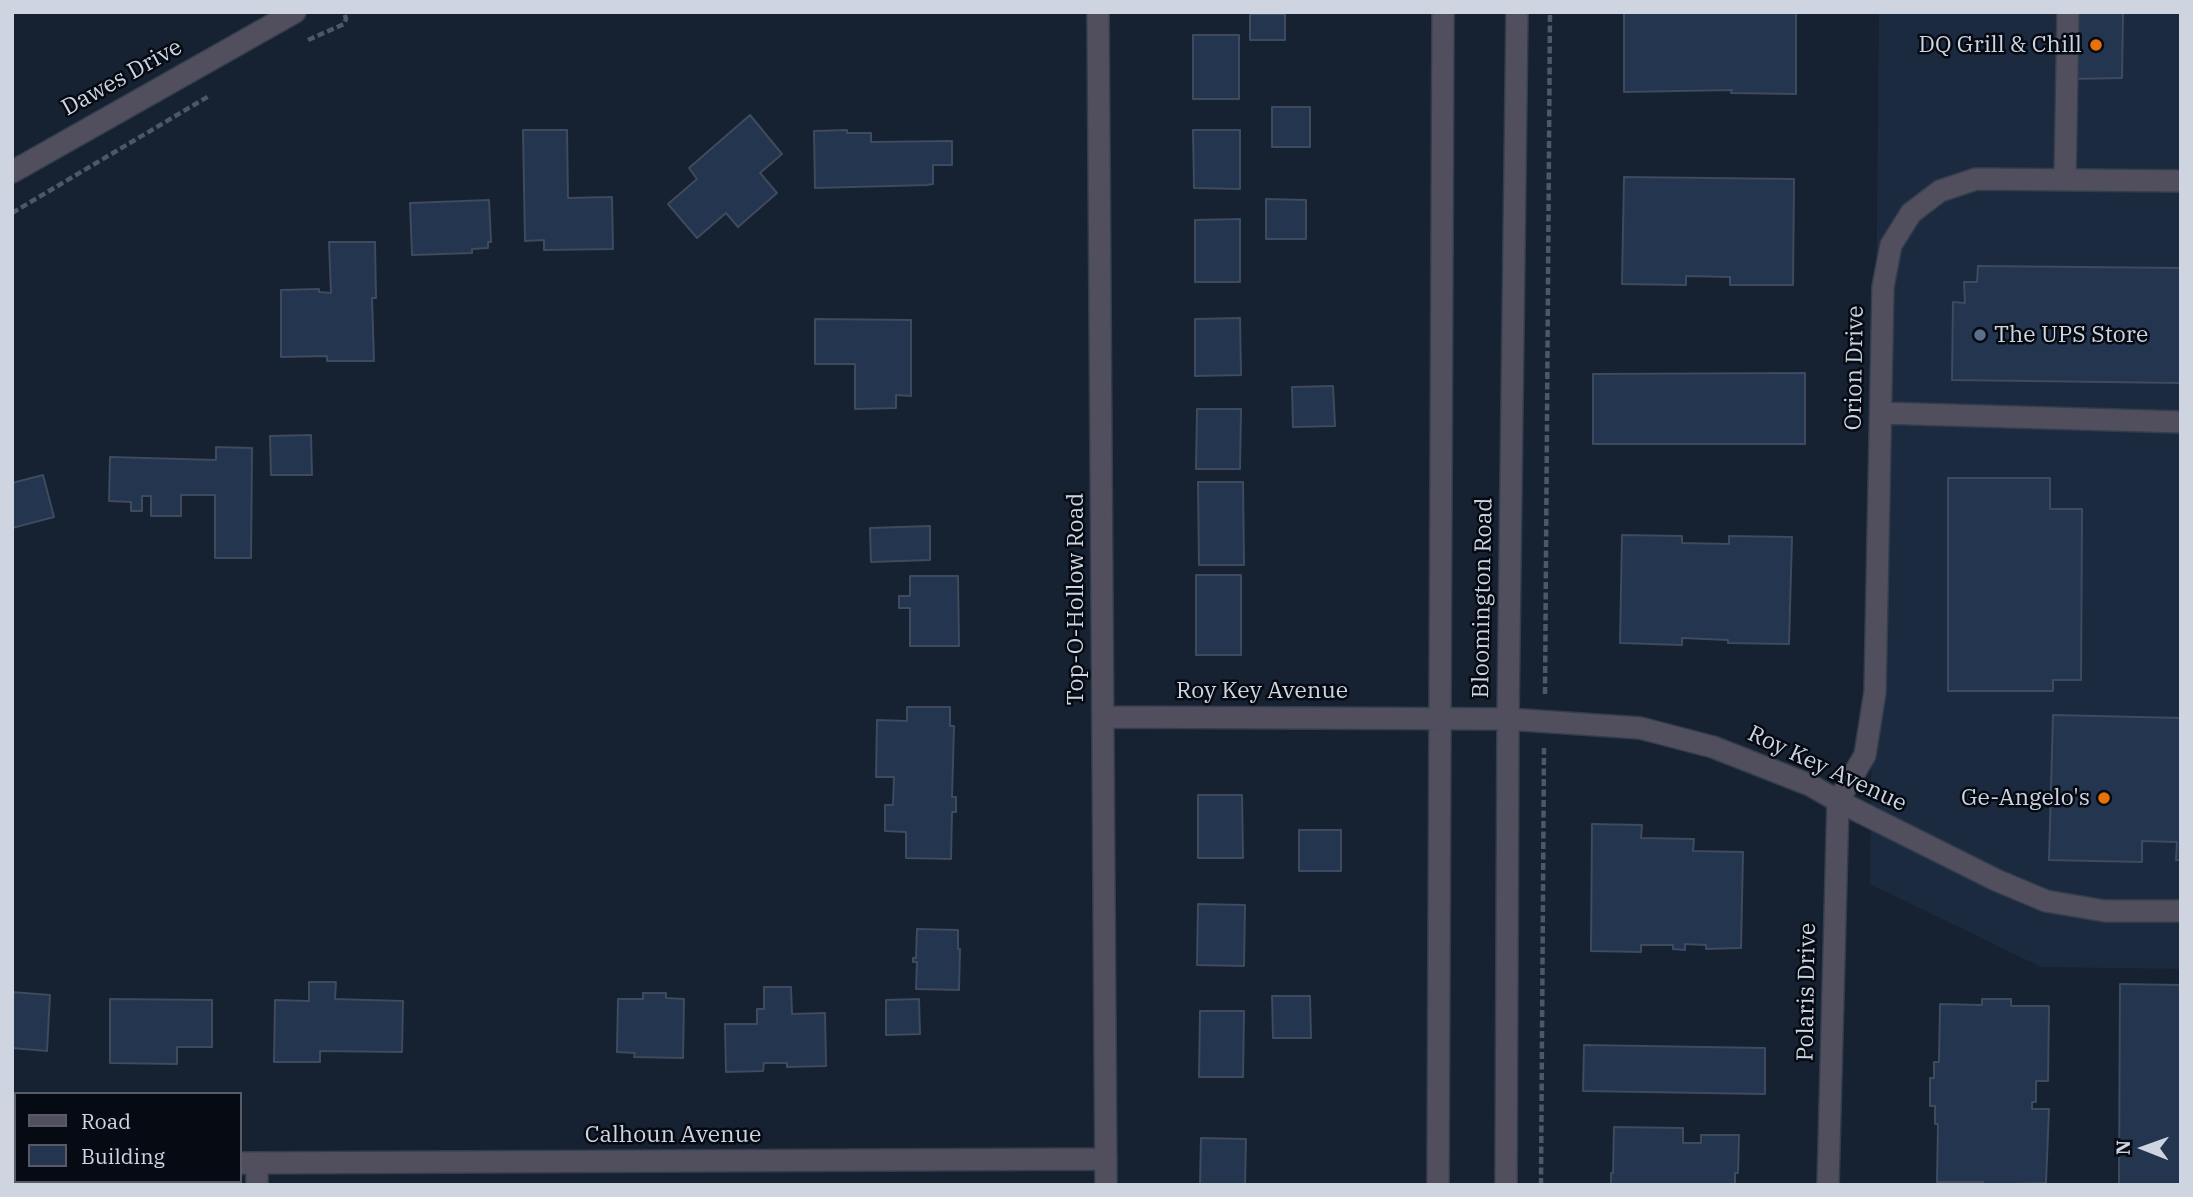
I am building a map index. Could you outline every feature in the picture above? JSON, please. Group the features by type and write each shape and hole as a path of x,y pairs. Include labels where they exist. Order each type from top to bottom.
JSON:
{"street":[{"name":"Dawes Drive","path":"12,172 295,12"},
{"name":"Top-O-Hollow Road","path":"1098,12 1106,1185"},
{"name":"Bloomington Road","path":"1438,1185 1444,12"},
{"name":"Bloomington Road","path":"1506,1185 1508,719 1517,12"},
{"path":"2065,180 2068,12"},
{"name":"Orion Drive","path":"1838,802 1865,755 1875,692 1883,287 1891,245 1911,213 1940,191 1976,179 2181,181"},
{"path":"1881,414 2181,422"},
{"name":"Roy Key Avenue","path":"1103,717 1508,719 1640,727 1713,747 1810,785 1838,802 1996,880 2046,901 2105,911 2181,911"},
{"name":"Polaris Drive","path":"1828,1185 1838,802"},
{"name":"Calhoun Avenue","path":"248,1163 1106,1159"},
{"path":"248,1163 257,1185"}],"path":[{"path":"298,44 344,24 344,12"},
{"path":"1541,1185 1550,12"},
{"path":"12,213 212,94"}],"shaded area":[{"path":"1879,12 2181,12 2181,969 2041,967 1870,884"}],"building":[{"path":"1624,12 1796,12 1796,94 1731,93 1732,90 1624,92"},
{"name":"DQ Grill & Chill","path":"2070,12 2123,12 2122,78 2070,79"},
{"path":"1250,14 1285,14 1285,40 1250,40"},
{"path":"1193,35 1239,35 1239,99 1193,99"},
{"path":"1272,107 1310,107 1310,147 1272,147"},
{"path":"750,115 782,154 760,173 777,193 738,227 726,213 697,238 668,204 697,179 689,168"},
{"path":"523,130 567,130 568,198 612,197 613,249 544,250 544,240 525,241"},
{"path":"847,130 847,133 871,133 871,142 952,141 952,165 933,165 933,184 815,188 814,131"},
{"path":"1193,130 1240,130 1240,189 1194,188"},
{"path":"1624,177 1794,179 1793,285 1730,285 1730,277 1686,276 1686,285 1622,284"},
{"path":"1266,199 1306,200 1306,239 1266,239"},
{"path":"489,200 491,242 488,242 488,248 472,249 472,253 412,255 410,203"},
{"path":"1240,219 1240,282 1195,282 1195,220"},
{"path":"329,242 375,242 376,298 372,298 374,361 327,361 327,356 281,357 281,290 319,289 319,292 331,293"},
{"path":"1978,266 2181,268 2181,383 1952,380 1953,302 1965,303 1964,282 1977,282"},
{"path":"1240,318 1241,375 1195,376 1195,319"},
{"path":"815,319 911,320 911,396 896,395 896,408 855,409 855,364 815,364"},
{"path":"1805,373 1805,444 1593,444 1593,374"},
{"path":"1333,386 1335,426 1293,427 1292,387"},
{"path":"1197,409 1241,409 1240,469 1196,469"},
{"path":"311,435 312,475 271,475 270,436"},
{"path":"216,447 252,448 251,558 215,558 215,495 181,495 181,516 151,516 151,496 142,496 142,511 131,511 131,502 109,501 110,457 216,460"},
{"path":"43,475 54,517 12,528 12,483"},
{"path":"1948,478 2050,478 2050,509 2082,509 2081,680 2053,680 2053,691 1948,691"},
{"path":"1198,482 1243,482 1244,565 1199,565"},
{"path":"930,526 930,560 871,562 870,528"},
{"path":"1622,535 1682,536 1682,543 1729,544 1729,536 1792,537 1789,644 1728,643 1728,640 1682,638 1682,645 1620,643"},
{"path":"1196,575 1241,575 1241,655 1196,655"},
{"path":"910,576 958,576 959,646 910,646 910,608 899,608 899,596 910,596"},
{"path":"907,707 950,707 950,726 954,726 952,797 956,797 956,812 952,812 951,859 906,858 906,832 885,831 885,805 893,805 894,777 876,777 877,720 907,721"},
{"path":"2053,715 2181,718 2181,860 2176,860 2177,842 2142,841 2142,862 2049,860"},
{"path":"1198,795 1242,795 1243,858 1198,858"},
{"path":"1592,824 1642,825 1641,838 1694,839 1693,851 1743,852 1741,948 1706,949 1706,945 1685,944 1685,950 1673,949 1673,945 1641,945 1641,952 1591,951"},
{"path":"1299,830 1341,830 1341,871 1299,871"},
{"path":"1198,904 1245,905 1244,966 1197,965"},
{"path":"917,929 958,930 959,990 916,989 917,962 913,962 913,958 916,958"},
{"path":"309,982 336,982 335,999 403,1001 402,1052 320,1051 320,1062 274,1062 275,1000 309,1001"},
{"path":"2120,984 2181,985 2181,1185 2119,1185"},
{"path":"764,987 791,987 792,1014 825,1013 826,1066 787,1067 787,1063 764,1063 763,1071 726,1072 725,1024 757,1024 757,1009 764,1009"},
{"path":"12,992 50,995 47,1051 12,1048"},
{"path":"643,993 666,993 666,998 684,999 683,1058 634,1057 635,1053 617,1052 618,999 643,999"},
{"path":"1272,996 1310,996 1311,1038 1273,1038"},
{"path":"110,999 212,1000 212,1047 177,1047 177,1064 110,1063"},
{"path":"919,999 920,1034 886,1035 886,1000"},
{"path":"1982,999 2011,999 2011,1006 2049,1006 2048,1081 2036,1081 2036,1102 2032,1102 2032,1109 2049,1109 2046,1183 1983,1185 1983,1182 1937,1182 1938,1124 1935,1124 1935,1106 1930,1106 1930,1078 1934,1078 1934,1062 1939,1062 1940,1004 1982,1005"},
{"path":"1200,1011 1244,1011 1243,1077 1199,1077"},
{"path":"1584,1045 1765,1048 1765,1094 1583,1091"},
{"path":"1614,1127 1683,1128 1683,1143 1701,1143 1701,1135 1739,1135 1735,1185 1611,1185"},
{"path":"1201,1138 1246,1139 1245,1185 1200,1185"}],"place":[{"name":"DQ Grill & Chill","path":"2096,45"},
{"name":"The UPS Store","path":"1980,335"},
{"name":"Ge-Angelo's","path":"2104,798"}]}
